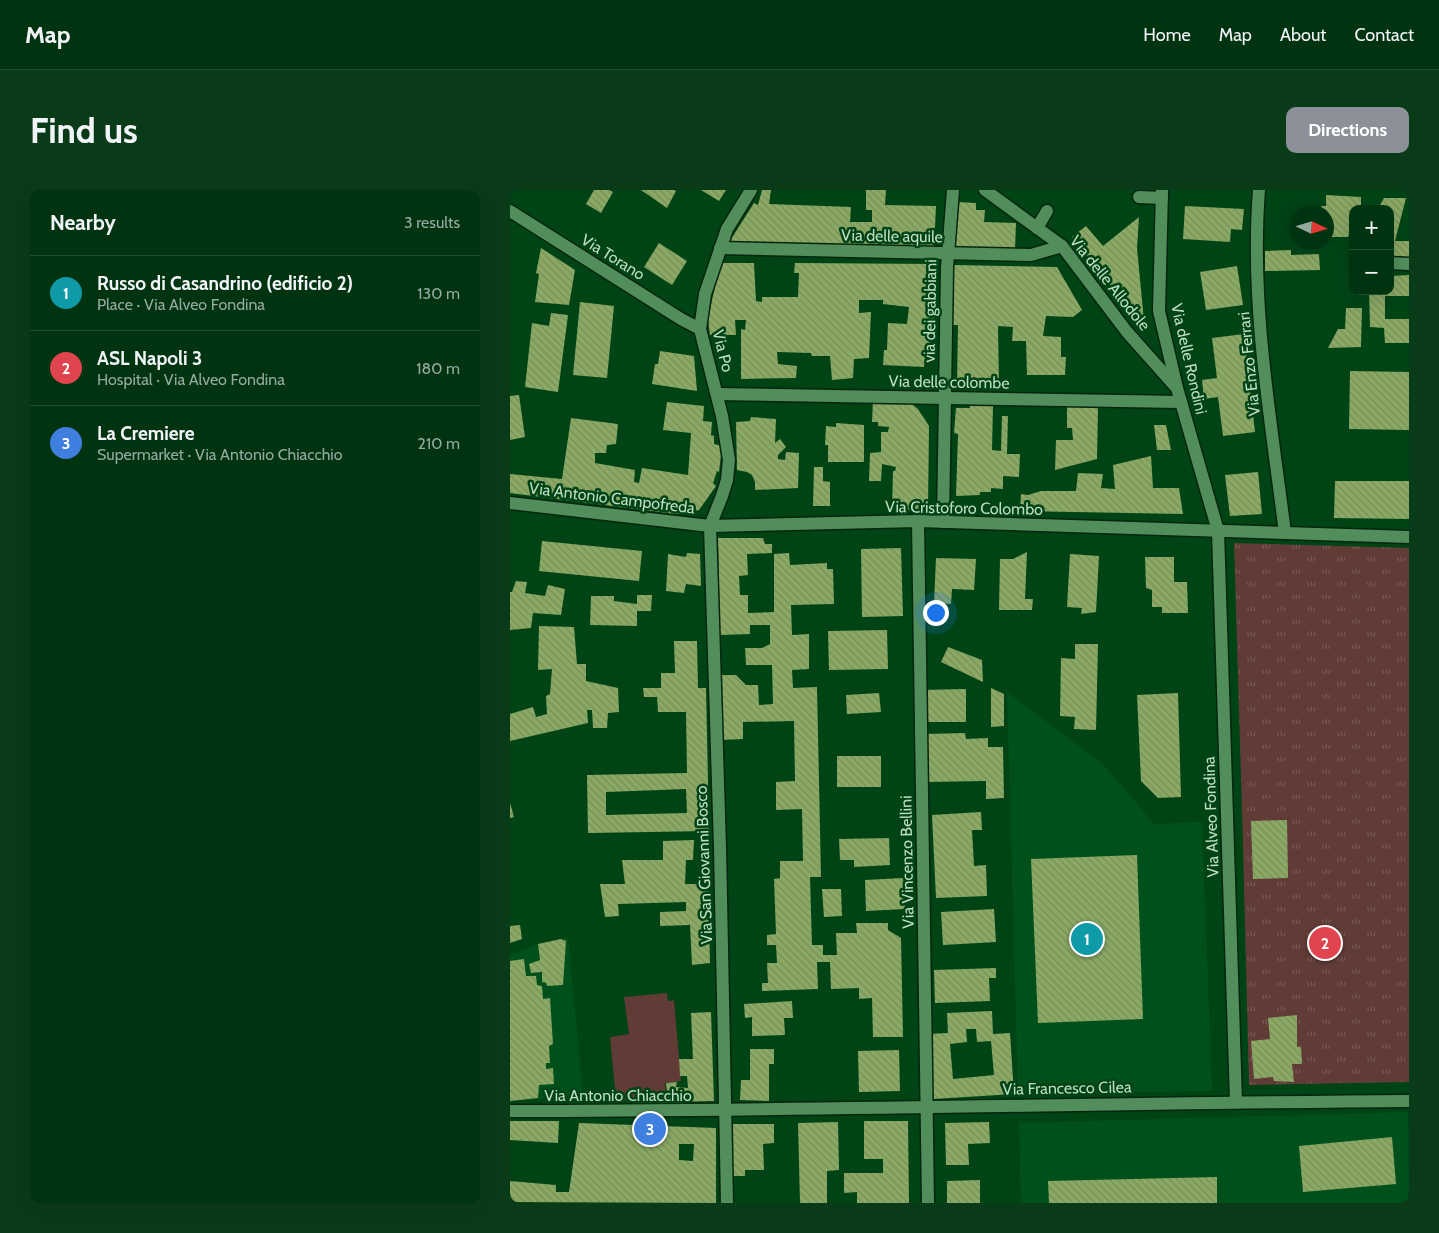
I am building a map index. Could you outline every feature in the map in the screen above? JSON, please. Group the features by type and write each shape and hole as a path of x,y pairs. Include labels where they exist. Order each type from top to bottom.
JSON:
{"street":[{"name":"Via Po","path":"710,526 727,480 729,460 717,394 700,329 705,294 727,229 752,190"},
{"name":"via dei gabbiani","path":"943,522 948,254 953,190"},
{"name":"Via delle Allodole","path":"985,190 1062,246 1127,332 1177,388"},
{"name":"Via Enzo Ferrari","path":"1258,190 1256,226 1259,324 1285,533"},
{"path":"1140,197 1162,194"},
{"name":"Via delle Rondini","path":"1162,194 1159,311 1177,388 1218,531"},
{"name":"Via Torano","path":"510,211 681,319 700,329"},
{"path":"1037,228 1047,211"},
{"name":"Via delle aquile","path":"720,248 1031,255 1062,246"},
{"path":"1394,264 1409,264"},
{"name":"Via delle colombe","path":"717,394 1181,402"},
{"name":"Via Antonio Campofreda","path":"510,503 710,526"},
{"name":"Via Cristoforo Colombo","path":"710,526 918,521 1409,537"},
{"name":"Via Vincenzo Bellini","path":"918,521 928,1203"},
{"name":"Via San Giovanni Bosco","path":"710,526 727,1203"},
{"name":"Via Alveo Fondina","path":"1218,531 1236,1102"},
{"name":"Via Francesco Cilea","path":"726,1111 1236,1102 1409,1101"},
{"name":"Via Antonio Chiacchio","path":"510,1111 726,1111"}],"shaded area":[{"path":"1007,692 1103,764 1154,824 1202,822 1212,1091 1018,1093"},
{"path":"568,937 583,1095 510,1101 510,955 535,945"},
{"path":"1408,1112 1409,1203 1021,1203 1019,1123"}],"green space":[{"path":"1234,543 1409,548 1409,1082 1249,1085"},
{"path":"667,993 668,1001 674,1000 681,1081 665,1083 666,1100 616,1100 610,1037 629,1034 624,997"}],"building":[{"path":"594,190 609,190 613,192 601,213 586,204"},
{"path":"641,190 674,190 676,191 667,208"},
{"path":"701,190 726,190 719,201"},
{"path":"762,190 771,190 769,204 851,207 850,222 872,222 872,210 866,210 866,190 886,190 885,205 936,206 934,249 728,244 754,203 758,205"},
{"path":"1326,195 1361,197 1361,205 1349,205 1348,237 1334,237 1334,205 1326,205"},
{"path":"1384,198 1406,198 1395,241 1409,241 1409,257 1394,257 1394,205 1380,205"},
{"path":"956,202 976,203 976,210 985,210 984,222 1016,223 1015,249 954,247"},
{"path":"1185,206 1244,209 1242,230 1231,229 1230,242 1183,239"},
{"path":"1139,217 1137,248 1144,321 1139,322 1072,237 1086,226 1103,246"},
{"path":"659,243 687,261 672,285 644,267"},
{"path":"541,248 575,270 569,305 535,302 539,274 536,273"},
{"path":"1291,250 1291,255 1319,254 1320,270 1265,271 1265,251"},
{"path":"720,263 754,263 756,301 762,302 762,297 798,297 799,273 794,273 795,263 936,264 934,323 932,323 930,347 926,348 924,367 883,365 884,350 887,350 888,323 907,324 909,307 883,304 883,300 859,300 859,313 871,312 869,358 854,359 853,378 832,380 830,356 812,356 811,353 777,352 778,364 797,366 796,378 741,379 741,329 745,330 746,320 735,320 736,335 710,335 708,319"},
{"path":"954,265 1057,267 1082,310 1073,317 1046,316 1043,336 1061,337 1061,357 1066,357 1065,375 1027,375 1026,341 1012,341 1013,327 998,326 999,385 957,384 958,325 951,325"},
{"path":"1237,266 1243,305 1206,310 1200,272"},
{"path":"1409,275 1409,296 1385,296 1385,319 1409,319 1409,343 1385,343 1384,328 1370,327 1369,295 1394,295 1394,276"},
{"path":"580,302 614,306 607,378 573,375"},
{"path":"1346,308 1362,308 1361,347 1328,348 1338,329 1345,329"},
{"path":"551,313 568,315 558,392 525,387 532,323 549,326"},
{"path":"1244,334 1255,432 1223,436 1218,397 1204,399 1202,380 1217,378 1212,338"},
{"path":"660,351 694,356 697,391 652,384 655,364 658,364"},
{"path":"1350,371 1409,372 1409,430 1349,429"},
{"path":"519,395 525,437 510,440 510,396"},
{"path":"873,400 908,401 918,409 929,426 928,510 892,510 893,471 895,471 896,467 882,464 881,481 869,481 870,453 881,452 881,432 888,432 889,427 878,426 878,422 872,422"},
{"path":"667,402 704,406 703,421 712,422 711,435 714,436 714,444 722,446 719,472 717,471 713,483 716,486 699,510 676,514 510,493 510,474 562,479 571,418 618,424 616,444 607,445 606,453 595,453 595,463 635,470 634,482 639,483 642,468 688,475 691,433 663,430"},
{"path":"970,405 993,406 992,450 1001,451 1002,416 1008,416 1007,454 1020,454 1019,477 1003,476 1003,489 991,488 991,492 980,492 980,495 956,496 958,434 954,433 956,408 970,408"},
{"path":"1067,406 1098,408 1097,459 1055,470 1056,440 1073,440 1072,428 1067,428"},
{"path":"751,417 776,419 775,443 780,439 786,447 778,455 778,459 785,460 786,452 799,453 798,488 755,490 755,482 752,475 737,470 736,422 750,421"},
{"path":"836,423 864,425 864,462 828,462 828,445 825,445 826,426 836,427"},
{"path":"1154,425 1166,425 1171,450 1157,450"},
{"path":"1151,456 1153,488 1179,488 1183,514 1020,511 1021,494 1028,495 1041,491 1076,491 1078,473 1103,474 1101,488 1115,489 1113,465"},
{"path":"814,467 823,467 823,481 830,482 830,506 813,506"},
{"path":"1258,472 1262,514 1230,516 1225,475"},
{"path":"1335,481 1409,481 1409,519 1334,518"},
{"path":"718,538 763,538 765,544 772,544 772,553 747,554 748,575 739,576 740,595 748,595 748,613 774,612 774,554 789,553 790,565 827,563 827,569 833,569 834,604 791,605 792,635 809,634 809,669 792,670 793,688 817,687 821,877 810,877 812,945 823,945 823,955 837,955 836,933 857,933 856,923 888,923 888,930 901,938 903,1037 873,1037 872,998 859,999 859,988 831,989 830,962 817,962 818,989 762,991 762,983 768,983 767,963 777,963 776,945 767,945 767,935 776,934 774,879 780,878 780,861 803,861 802,809 776,810 776,782 795,781 794,721 743,722 743,739 722,740 720,675 736,675 746,685 758,685 759,705 773,704 772,665 746,665 745,648 762,648 770,644 770,625 750,625 750,634 720,635"},
{"path":"542,541 642,551 639,581 539,571"},
{"path":"901,548 903,616 862,617 861,549"},
{"path":"1027,552 1025,599 1033,599 1032,610 999,610 1000,559 1013,559"},
{"path":"687,553 700,554 701,586 686,584 684,593 666,591 668,554 686,557"},
{"path":"1070,554 1099,556 1096,612 1081,614 1082,608 1067,607"},
{"path":"1145,557 1174,557 1174,582 1187,582 1188,613 1162,613 1162,607 1152,607 1152,590 1146,588"},
{"path":"936,558 976,559 974,590 952,589 951,604 934,603"},
{"path":"516,581 527,582 525,593 545,596 548,585 565,589 561,615 533,613 531,628 510,630 510,592 512,592"},
{"path":"637,595 652,595 651,611 637,611 637,626 590,625 591,596 614,596 614,601 637,604"},
{"path":"539,626 574,627 577,664 586,664 586,681 618,688 619,712 608,713 607,728 593,728 592,710 587,710 588,723 510,741 510,714 533,707 536,717 547,714 546,696 550,694 552,669 538,670"},
{"path":"887,630 888,669 829,670 828,631"},
{"path":"674,641 697,641 698,688 706,688 709,831 588,833 587,775 687,773 686,712 658,712 657,697 644,697 643,688 661,688 661,673 675,673","holes":["686,789 687,813 606,815 606,792"]},
{"path":"1075,644 1098,644 1096,730 1074,729 1075,717 1060,716 1061,658 1075,659"},
{"path":"948,647 982,660 983,682 941,662"},
{"path":"991,688 1004,694 1004,726 991,727"},
{"path":"966,689 966,722 922,722 921,690"},
{"path":"879,693 881,712 847,714 846,695"},
{"path":"1178,693 1181,797 1158,798 1141,781 1137,695"},
{"path":"965,733 966,739 988,738 988,747 1003,747 1004,798 986,799 986,781 926,782 925,734"},
{"path":"837,756 881,756 881,787 837,787"},
{"path":"510,803 514,817 510,818"},
{"path":"981,812 982,830 972,830 974,866 986,865 987,896 936,898 932,815"},
{"path":"1287,820 1288,878 1253,879 1251,821"},
{"path":"889,838 890,865 854,867 854,860 840,860 839,839"},
{"path":"694,840 693,860 686,860 685,884 708,884 710,963 692,965 690,925 660,926 660,912 686,911 686,902 618,904 619,916 605,917 600,884 625,884 622,860 663,860 663,841"},
{"path":"1137,855 1143,1019 1038,1023 1031,859"},
{"path":"903,878 905,909 866,911 865,880"},
{"path":"822,889 841,889 842,916 824,917"},
{"path":"994,909 996,942 943,945 941,912"},
{"path":"520,925 522,939 510,943 510,926"},
{"path":"561,939 566,941 563,985 547,986 546,983 542,982 542,972 531,973 529,964 540,960 538,944"},
{"path":"524,959 526,976 536,976 537,985 542,986 543,999 550,998 553,1044 549,1046 550,1063 546,1063 546,1069 553,1068 554,1084 539,1085 538,1098 510,1101 510,961"},
{"path":"996,968 996,978 989,978 990,1001 935,1003 934,970"},
{"path":"792,1001 793,1018 784,1018 785,1035 752,1036 752,1017 745,1018 744,1004"},
{"path":"992,1011 993,1034 1010,1033 1014,1094 933,1099 929,1034 948,1033 947,1013","holes":["966,1029 976,1029 977,1042 991,1041 994,1075 953,1079 950,1044 967,1042"]},
{"path":"711,1012 714,1101 668,1102 666,1083 677,1082 676,1087 688,1088 687,1076 680,1076 679,1059 693,1059 691,1013"},
{"path":"1297,1015 1297,1047 1301,1047 1302,1064 1292,1064 1294,1082 1274,1081 1273,1077 1254,1079 1251,1041 1270,1039 1268,1018"},
{"path":"750,1049 774,1049 774,1064 769,1064 769,1101 740,1100 741,1080 750,1080"},
{"path":"899,1050 900,1091 859,1092 858,1051"},
{"path":"510,1121 559,1121 558,1143 510,1140"},
{"path":"864,1121 908,1121 909,1203 857,1203 857,1192 844,1193 844,1173 883,1173 883,1159 864,1159"},
{"path":"838,1122 839,1170 827,1171 827,1203 800,1203 798,1123"},
{"path":"989,1122 990,1143 968,1144 969,1165 946,1165 945,1123"},
{"path":"579,1123 716,1128 716,1203 510,1202 510,1181 556,1185 556,1192 569,1192","holes":["679,1144 694,1144 693,1161 679,1160"]},
{"path":"730,1124 774,1124 774,1143 763,1144 764,1170 745,1170 745,1176 731,1176"},
{"path":"1392,1137 1396,1184 1303,1192 1299,1146"},
{"path":"1217,1177 1217,1203 1049,1203 1048,1181"},
{"path":"980,1180 980,1203 947,1203 947,1181"}],"place":[{"name":"Russo di Casandrino (edificio 2)","path":"1087,939"},
{"name":"ASL Napoli 3","path":"1325,943"},
{"name":"La Cremiere","path":"650,1129"}]}
